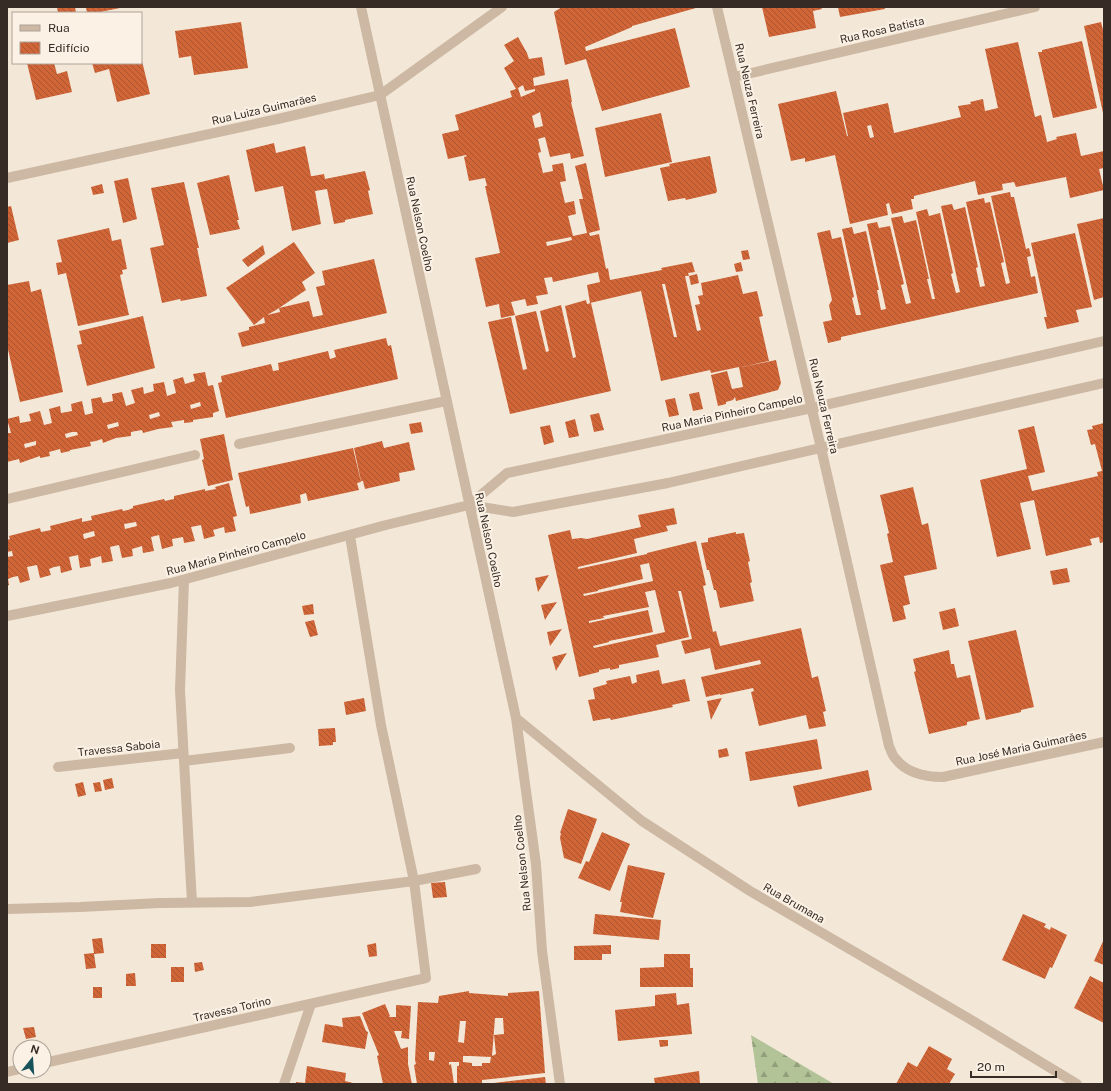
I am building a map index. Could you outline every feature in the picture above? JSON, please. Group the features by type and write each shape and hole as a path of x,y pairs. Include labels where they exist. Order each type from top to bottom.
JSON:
{"street":[{"name":"Rua Nelson Coelho","path":"361,7 516,718 536,864 542,951 560,1084"},
{"name":"Rua Luiza Guimarães","path":"7,178 278,119 380,95 502,7"},
{"name":"Rua Neuza Ferreira","path":"717,7 890,746 894,757 904,767 929,777 944,777"},
{"name":"Rua Rosa Batista","path":"734,77 1036,7"},
{"name":"Rua Maria Pinheiro Campelo","path":"469,505 507,473 812,408 1104,341"},
{"name":"Rua Maria Pinheiro Campelo","path":"7,616 184,580 386,525 469,505 513,512 668,483 1104,383"},
{"path":"239,444 446,401"},
{"path":"7,498 195,456"},
{"path":"350,536 382,725 414,881"},
{"path":"184,580 180,690 192,902"},
{"name":"Rua Brumana","path":"516,718 642,822 750,891 968,1018 1077,1084"},
{"name":"Rua José Maria Guimarães","path":"944,777 1104,742"},
{"name":"Travessa Saboia","path":"58,766 290,748"},
{"path":"7,909 192,902 250,902 414,881 476,869"},
{"name":"Travessa Torino","path":"52,1061 426,978 414,881"},
{"path":"284,1084 311,1004"}],"green space":[{"path":"751,1035 834,1084 758,1084"}],"building":[{"path":"57,7 75,7 76,12 58,12"},
{"path":"86,7 120,7 100,12 87,12"},
{"path":"562,7 695,7 696,8 632,26 585,47 586,51 675,28 690,87 602,111 586,59 565,65 554,12"},
{"path":"762,7 821,7 822,9 813,11 816,28 769,37"},
{"path":"838,7 884,7 885,9 840,17"},
{"path":"241,22 248,68 194,75 191,56 179,58 175,31"},
{"path":"1101,22 1103,30 1104,29 1103,113 1084,26"},
{"path":"518,37 529,59 542,57 545,75 533,78 534,86 568,79 571,102 584,156 571,159 570,153 550,157 545,137 538,139 541,152 538,153 543,173 553,171 552,165 563,163 566,181 560,182 565,203 574,201 576,214 568,216 573,236 587,233 579,199 583,199 575,166 586,163 600,230 589,233 590,236 599,234 606,269 608,268 610,280 662,270 661,268 692,262 695,272 688,273 689,276 685,276 697,331 701,330 695,305 700,304 698,296 703,295 701,283 738,275 743,294 757,291 763,316 759,317 769,361 742,367 776,360 781,383 778,390 736,401 735,397 733,400 726,402 726,404 718,406 711,375 727,371 732,389 743,387 739,367 711,373 710,370 661,381 641,291 590,303 587,285 600,282 598,272 553,282 552,277 544,278 548,294 536,296 538,304 527,306 525,299 511,302 515,315 501,318 499,304 486,307 475,258 500,253 485,186 487,186 485,178 469,181 464,157 467,156 448,159 442,134 459,130 455,115 512,97 510,91 516,89 504,68 514,61 504,45","holes":["523,85 525,91 535,89 535,91 521,97 518,88","540,112 543,126 535,128 532,116","571,237 572,240 547,246 546,242","662,284 665,284 677,337 674,337"]},
{"path":"1082,41 1097,108 1053,118 1038,52"},
{"path":"1018,42 1035,117 1041,115 1047,142 1057,139 1056,137 1076,133 1081,156 1104,151 1104,168 1099,169 1104,190 1070,198 1066,177 1016,187 1014,182 1002,184 1003,190 978,195 975,181 914,196 914,199 911,199 913,209 892,214 889,203 886,204 888,215 850,224 835,155 805,162 805,158 791,161 778,104 836,91 847,136 843,113 888,103 894,133 961,117 958,106 971,104 970,102 983,99 985,111 998,108 985,49","holes":["871,125 874,137 870,138 867,126"]},
{"path":"142,61 150,94 117,102 109,69 95,73 92,64 142,64"},
{"path":"27,64 54,64 57,74 67,71 72,92 36,100"},
{"path":"661,113 672,162 605,177 595,128"},
{"path":"274,143 276,153 305,146 311,176 324,174 325,179 365,171 370,190 368,191 373,214 334,224 327,189 315,191 321,224 292,231 283,186 255,192 246,150"},
{"path":"710,156 717,191 716,193 686,200 685,198 668,201 660,168 670,166 669,164"},
{"path":"229,175 240,229 210,235 197,183"},
{"path":"128,178 137,219 123,223 114,181"},
{"path":"184,182 199,248 197,248 207,296 162,303 150,248 164,245 151,188"},
{"path":"102,184 104,193 93,195 91,187"},
{"path":"1010,192 1011,197 1014,197 1026,249 1029,248 1031,256 1027,257 1031,277 1035,276 1038,293 841,337 841,340 828,343 823,322 832,320 829,305 832,300 817,233 830,230 832,239 841,237 854,297 852,298 856,315 861,315 842,229 852,227 854,234 866,231 879,290 877,290 881,310 886,309 867,224 877,222 879,228 890,226 904,284 901,285 906,304 911,303 891,218 902,216 904,223 916,220 929,279 927,279 932,299 935,299 916,212 927,209 929,216 940,213 956,293 960,292 941,206 952,204 954,210 965,207 978,267 976,268 980,287 985,286 966,202 984,198 985,203 990,202 1004,262 1001,263 1006,284 1010,283 991,196"},
{"path":"11,206 19,240 7,243 7,207"},
{"path":"1104,218 1104,297 1094,300 1077,224"},
{"path":"109,228 112,241 121,239 127,269 122,270 123,274 120,275 129,315 78,326 66,273 58,275 56,263 62,262 57,240"},
{"path":"1075,233 1092,307 1076,310 1079,322 1047,329 1044,317 1047,317 1031,243"},
{"path":"294,242 315,273 302,282 306,290 279,308 309,301 313,317 323,315 316,287 325,285 322,271 374,259 387,313 242,347 238,333 249,330 249,327 265,323 264,317 254,325 226,288","holes":["279,308 280,312 267,315"]},
{"path":"263,245 265,254 248,267 242,260"},
{"path":"748,250 750,259 743,260 741,251"},
{"path":"741,262 743,271 736,272 734,264"},
{"path":"697,274 699,283 691,285 689,276"},
{"path":"29,281 31,292 41,289 63,392 20,402 7,345 7,285"},
{"path":"586,300 587,304 591,303 611,391 510,414 488,322 511,317 523,370 527,369 515,316 536,311 546,352 549,351 540,311 561,305 573,358 576,357 565,306"},
{"path":"143,316 155,368 87,386 77,345 82,344 79,331"},
{"path":"386,338 388,346 391,345 398,379 226,418 218,383 222,382 221,376 271,364 273,371 279,370 278,363 328,351 330,359 336,357 334,350"},
{"path":"205,372 208,386 213,385 219,411 213,413 213,417 193,420 193,422 184,423 184,420 171,422 173,427 143,433 142,430 131,432 131,436 116,438 103,443 102,439 90,442 91,446 61,453 60,449 49,452 50,456 40,458 40,456 20,463 19,459 7,462 7,433 11,433 7,419 19,416 20,423 31,421 29,414 40,411 44,425 52,423 49,409 60,406 61,413 72,411 71,404 82,401 85,415 93,413 91,399 101,397 103,403 113,401 112,394 122,392 126,406 135,403 131,390 143,387 144,394 154,391 153,384 164,382 167,396 176,393 173,380 183,377 185,384 195,381 193,374","holes":["200,402 201,406 191,409 190,405","159,412 160,416 150,419 149,415","118,422 119,426 108,429 107,425","77,432 78,435 66,438 65,434","36,441 36,445 25,448 24,444"]},
{"path":"699,392 703,409 693,411 689,394"},
{"path":"675,398 679,415 669,417 665,400"},
{"path":"599,413 604,430 594,432 590,415"},
{"path":"575,419 579,436 569,438 565,422"},
{"path":"421,422 423,432 411,434 409,424"},
{"path":"1104,423 1104,542 1100,543 1099,537 1090,539 1092,545 1046,556 1034,500 1020,503 1031,549 997,557 980,480 1027,469 1018,430 1034,426 1045,472 1028,476 1032,491 1098,476 1097,472 1102,471 1095,444 1091,445 1087,430 1093,429 1092,426"},
{"path":"550,425 554,442 544,445 540,427"},
{"path":"224,434 233,480 208,486 202,460 204,459 200,439"},
{"path":"382,441 384,448 409,442 415,470 399,473 400,481 365,489 363,481 361,481 354,448"},
{"path":"353,448 361,482 357,483 359,490 308,501 306,493 300,495 301,503 250,514 249,506 246,507 238,473"},
{"path":"229,483 237,516 233,517 236,531 225,533 224,527 213,530 215,536 204,539 201,525 191,527 195,541 184,543 183,537 172,539 173,546 162,549 159,535 151,537 154,551 143,553 142,546 132,549 133,556 122,558 119,545 114,546 110,547 113,561 102,563 101,556 90,559 91,566 80,568 78,555 69,557 72,570 61,573 60,566 54,567 49,569 51,575 40,578 37,565 27,567 30,580 20,583 18,576 13,577 8,579 9,585 7,586 7,557 13,556 12,551 7,552 7,540 10,539 9,536 40,528 41,532 51,530 50,526 82,518 82,522 92,520 91,516 122,509 123,511 128,510 133,508 133,506 164,499 165,501 174,499 174,496 205,489 205,491 216,489 215,487","holes":["136,522 137,526 125,529 124,524","94,531 95,536 84,539 83,534"]},
{"path":"913,487 922,525 928,523 937,569 904,576 910,604 903,606 906,619 893,622 880,565 893,562 887,534 889,533 880,495"},
{"path":"674,508 677,524 666,526 668,531 634,539 637,553 578,567 578,569 647,554 696,541 706,585 703,586 713,632 716,631 720,646 801,628 812,678 818,676 826,711 823,712 826,726 809,729 806,715 759,726 751,692 754,691 753,688 706,697 701,677 761,664 760,660 715,670 710,648 685,654 681,641 692,639 681,591 678,591 689,637 656,645 659,657 619,665 619,668 610,670 610,668 599,670 599,672 579,677 548,535 570,530 572,539 587,539 641,527 638,515","holes":["649,563 653,581 584,596 583,594 643,579 640,565","655,590 665,632 594,648 593,646 609,641 653,632 648,610 589,623 589,621 604,618 603,616 649,607 645,592"]},
{"path":"736,532 736,534 744,533 750,561 748,562 752,582 750,583 754,601 720,608 716,590 714,590 709,570 707,570 701,543 708,542 708,538"},
{"path":"1067,568 1070,582 1053,585 1050,571"},
{"path":"549,575 542,586 538,592 535,578"},
{"path":"557,602 548,615 545,620 541,605"},
{"path":"313,604 314,614 304,615 302,606"},
{"path":"955,608 959,626 943,630 939,612"},
{"path":"314,620 318,635 310,637 305,622"},
{"path":"562,629 553,642 550,646 547,632"},
{"path":"1016,630 1034,707 1021,710 1021,712 986,720 968,641"},
{"path":"949,650 951,664 954,664 957,678 970,675 980,719 967,722 967,725 929,734 914,672 916,671 913,659"},
{"path":"567,653 557,669 556,671 552,657"},
{"path":"659,670 662,684 685,679 690,701 672,705 673,707 611,720 610,718 593,721 588,700 595,699 593,688 607,684 606,681 630,676 632,684 637,682 636,675"},
{"path":"364,698 366,711 346,715 344,702"},
{"path":"722,698 711,720 707,701"},
{"path":"335,728 336,742 333,742 333,745 319,746 318,729"},
{"path":"817,739 822,769 750,781 745,752"},
{"path":"727,748 729,756 719,758 718,750"},
{"path":"868,770 872,790 798,807 793,786"},
{"path":"112,778 114,788 105,790 103,780"},
{"path":"83,782 86,795 78,797 75,784"},
{"path":"100,782 102,791 95,792 93,783"},
{"path":"568,809 597,819 581,864 564,858 560,833"},
{"path":"602,832 630,844 610,891 578,878 586,861 589,862"},
{"path":"628,865 665,873 653,918 620,912 622,902 620,902"},
{"path":"445,882 447,897 433,898 431,883"},
{"path":"595,914 661,920 659,940 593,934"},
{"path":"1023,914 1046,924 1044,927 1050,930 1051,927 1067,935 1052,968 1050,967 1045,979 1002,960"},
{"path":"102,938 104,953 94,954 96,968 86,969 84,954 94,953 92,939"},
{"path":"1104,939 1104,965 1094,961"},
{"path":"376,943 377,956 369,957 367,945"},
{"path":"151,944 166,944 166,958 151,958"},
{"path":"611,945 611,954 602,954 602,960 574,960 574,946"},
{"path":"664,954 690,954 690,968 693,968 693,987 640,987 640,968 664,967"},
{"path":"202,962 204,970 195,972 194,963"},
{"path":"171,967 184,967 184,982 171,982"},
{"path":"135,973 136,986 126,986 126,974"},
{"path":"1090,976 1104,983 1104,1023 1074,1008"},
{"path":"93,987 102,987 102,998 93,998"},
{"path":"469,991 469,993 508,996 508,993 539,991 545,1073 482,1080 482,1084 457,1084 457,1066 459,1066 459,1062 449,1062 449,1065 451,1064 454,1084 417,1084 414,1065 416,1064 418,1002 438,1003 439,996","holes":["495,1018 503,1018 504,1034 494,1035 496,1054 492,1056","460,1021 466,1021 464,1043 458,1042","429,1052 435,1052 434,1061 429,1060","463,1056 491,1057 490,1063 482,1063 482,1066 472,1066 472,1063 463,1062"]},
{"path":"676,993 677,1005 689,1003 692,1034 618,1041 615,1010 655,1006 655,995"},
{"path":"385,1004 390,1016 389,1017 396,1017 396,1005 411,1006 409,1039 401,1038 402,1031 394,1031 401,1049 408,1047 408,1064 412,1084 383,1084 377,1056 379,1055 362,1013"},
{"path":"360,1016 366,1031 368,1032 365,1049 322,1042 325,1024 343,1027 342,1018"},
{"path":"34,1027 36,1037 26,1039 23,1028"},
{"path":"659,1040 668,1040 668,1046 660,1047"},
{"path":"929,1046 952,1059 947,1069 955,1074 949,1084 896,1084 908,1062 917,1067"},
{"path":"307,1066 346,1073 345,1081 353,1084 296,1084 296,1082 305,1083"},
{"path":"699,1071 700,1084 655,1084 654,1078"},
{"path":"545,1077 546,1084 494,1084 494,1083"}]}
